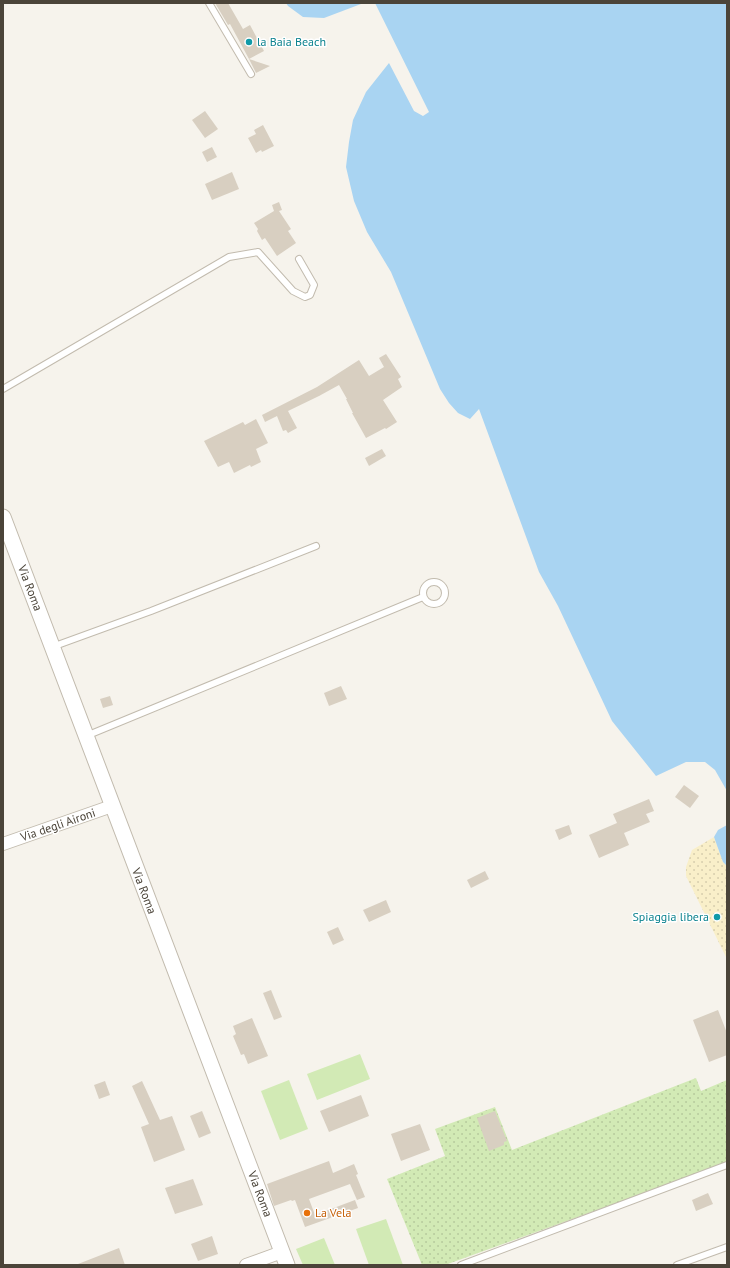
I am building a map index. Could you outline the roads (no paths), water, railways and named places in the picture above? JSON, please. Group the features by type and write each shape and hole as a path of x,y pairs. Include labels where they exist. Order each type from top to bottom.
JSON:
{"street":[{"name":"Via Roma","path":"3,517 284,1259"},
{"name":"Via degli Aironi","path":"3,844 112,806"},
{"path":"246,1265 284,1259"}],"lane":[{"path":"209,3 251,74"},
{"path":"3,389 229,257 258,252 294,292 305,297 310,295 314,285 299,259"},
{"path":"52,647 151,611 316,546"},
{"path":"86,737 423,597"},
{"path":"461,1265 727,1165"},
{"path":"677,1265 727,1247"}],"water":[{"path":"286,3 361,4 324,18 303,17"},
{"path":"375,3 727,3 727,791 715,770 705,762 686,762 656,776 612,721 558,606 539,572 479,409 470,419 458,413 440,389 391,272 367,232 354,201 346,167 353,120 366,92 389,63 414,111 423,116 429,112"},
{"path":"727,825 727,866 723,862 714,837 718,830"}],"place":[{"name":"la Baia Beach","path":"249,42"},
{"name":"Spiaggia libera","path":"717,917"},
{"name":"La Vela","path":"307,1213"}]}
